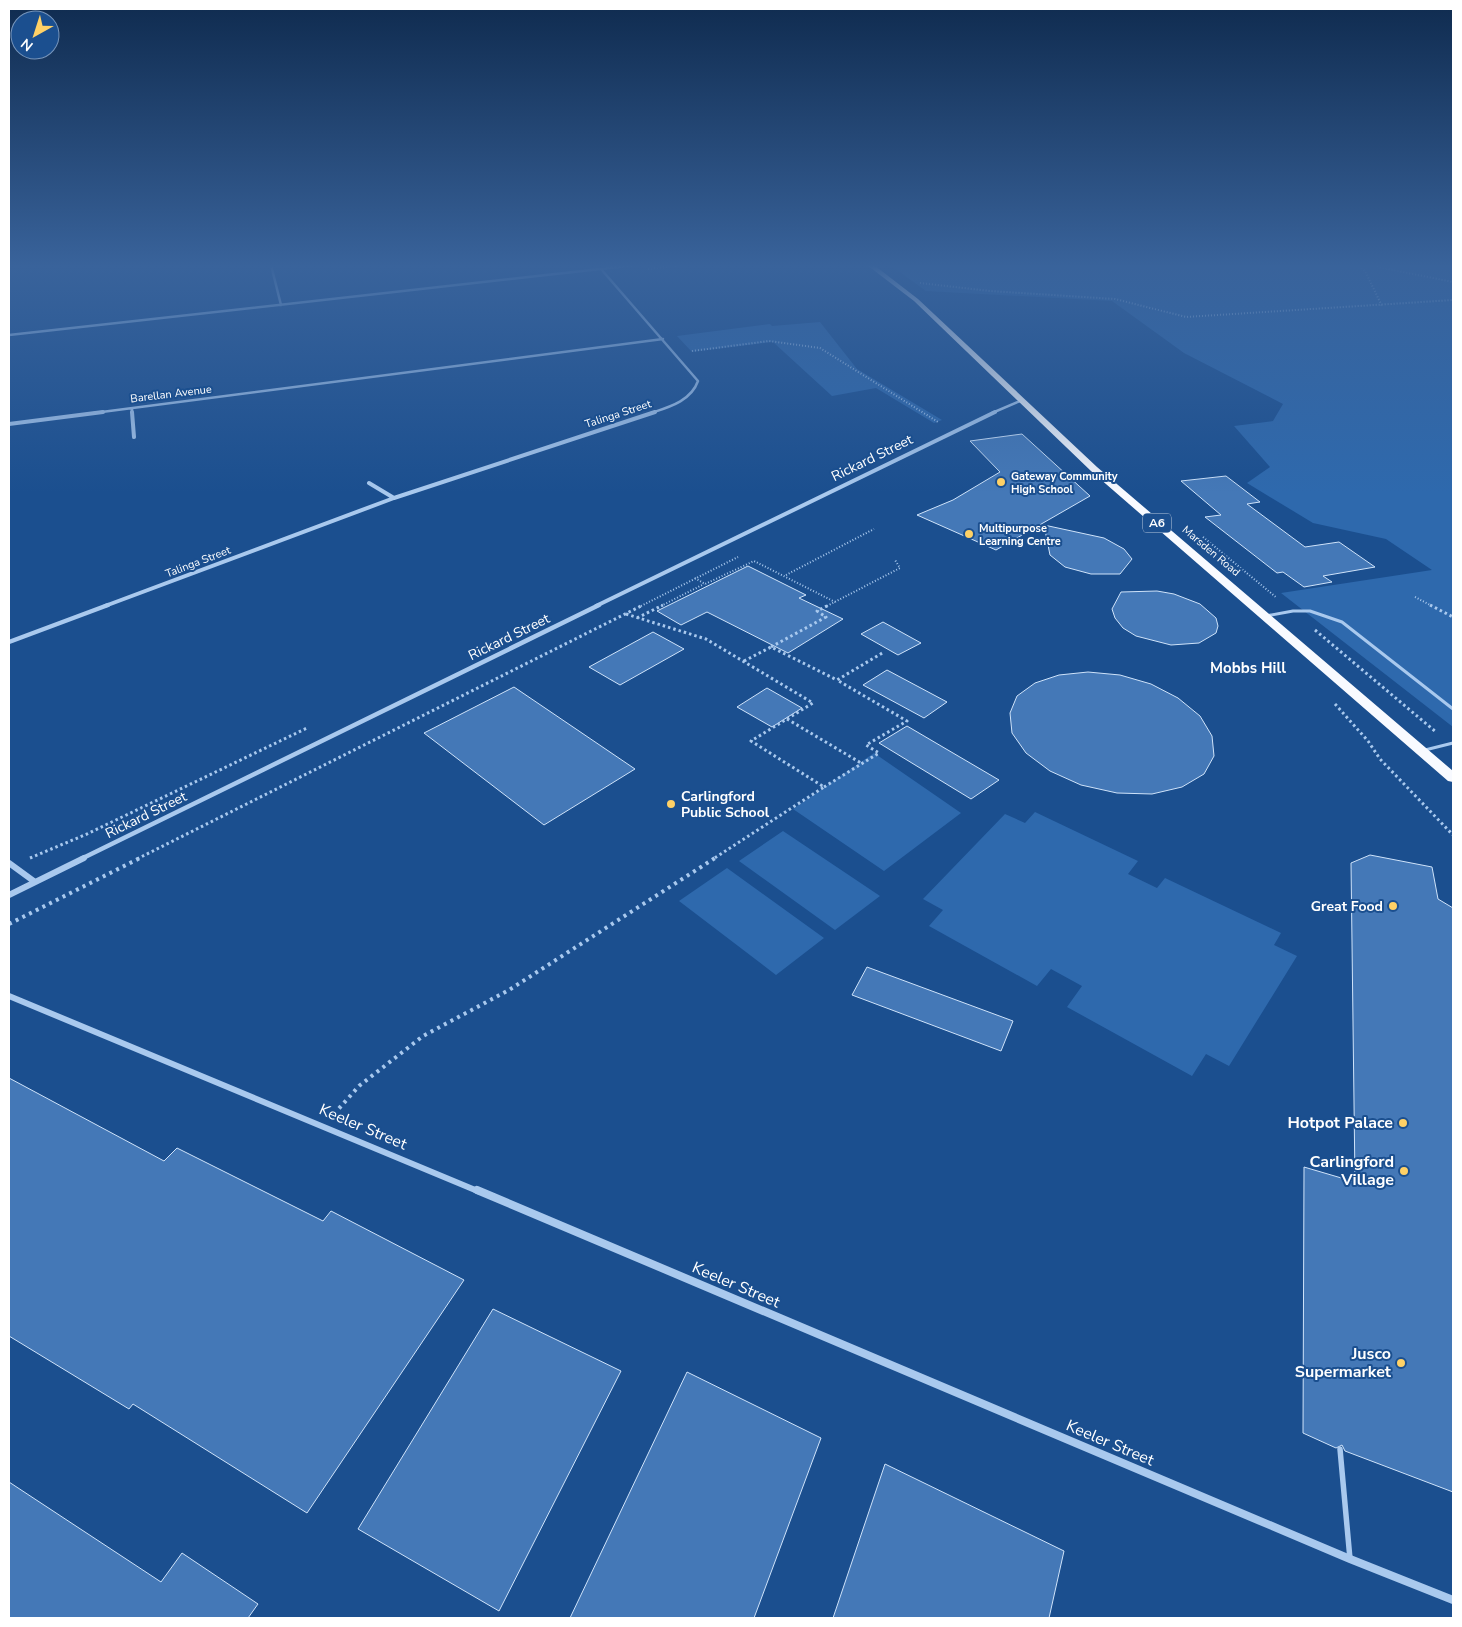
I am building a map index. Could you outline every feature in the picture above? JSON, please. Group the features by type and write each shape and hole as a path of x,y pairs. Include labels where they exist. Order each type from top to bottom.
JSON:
{"highway":[{"name":"Marsden Road","path":"958,341 1094,469 1452,778"}],"street":[{"name":"Barellan Avenue","path":"9,424 648,341"},
{"name":"Talinga Street","path":"9,642 394,498 654,412 684,400 697,388 698,381 665,341"},
{"name":"Rickard Street","path":"9,896 958,428 1020,401"},
{"path":"132,409 134,437"},
{"path":"369,483 394,498"},
{"path":"9,863 34,882"},
{"name":"Keeler Street","path":"9,996 324,1126 1350,1559 1453,1600"}],"lane":[{"path":"1266,616 1293,611 1310,612 1342,622 1453,709"},
{"path":"1423,751 1453,743"},
{"path":"1340,1449 1350,1559"}],"path":[{"path":"688,351 769,341 820,348 856,373 941,423"},
{"path":"785,576 874,529"},
{"path":"1453,534 1453,559"},
{"path":"9,924 744,554"},
{"path":"637,618 754,560 835,602"},
{"path":"744,662 826,616 817,611 900,568 895,560"},
{"path":"695,578 704,584"},
{"path":"1415,597 1453,617"},
{"path":"625,614 706,639 814,702 751,741 824,787"},
{"path":"324,1126 359,1086 423,1036 509,990 607,929 861,764 879,752 866,745 907,721 837,680 772,647"},
{"path":"837,680 884,652"},
{"path":"787,719 861,764"},
{"path":"1368,740 1380,759 1453,835"}],"shaded area":[{"path":"682,341 835,341 857,369 942,420 934,423 876,388 832,396 773,342 692,352"},
{"path":"1167,341 1453,341 1453,727 1281,593 1432,570 1386,539 1313,523 1247,483 1270,467 1234,426 1273,421 1283,404 1184,353"},
{"path":"874,753 961,813 884,871 793,809"},
{"path":"1035,812 1138,861 1128,874 1157,888 1165,878 1281,933 1274,945 1297,956 1229,1066 1206,1054 1192,1076 1067,1007 1082,986 1051,969 1037,986 929,926 943,910 923,899 1005,814 1025,823"},
{"path":"783,831 880,896 835,930 739,861"},
{"path":"727,868 824,938 776,975 679,901"}],"building":[{"name":"Gateway Community High School","path":"1022,434 1090,496 996,550 917,515 953,500 1000,472 970,441"},
{"path":"1226,476 1260,502 1247,504 1305,547 1339,542 1375,567 1323,576 1332,582 1304,587 1283,572 1277,573 1205,517 1221,515 1181,481"},
{"path":"1044,525 1104,538 1124,549 1132,559 1120,574 1091,574 1065,567 1050,555"},
{"path":"748,566 806,595 799,598 843,619 788,653 707,612 681,625 657,611"},
{"path":"1157,591 1174,594 1200,604 1216,618 1218,626 1216,633 1199,643 1171,645 1136,636 1123,628 1115,618 1112,609 1121,592"},
{"path":"883,622 921,643 898,655 861,634"},
{"path":"653,632 684,649 620,685 589,667"},
{"path":"887,670 947,702 924,718 863,685"},
{"path":"1088,672 1120,675 1151,684 1178,698 1200,716 1212,736 1214,756 1204,774 1182,787 1152,794 1117,793 1081,785 1050,771 1026,753 1012,733 1010,713 1017,696 1035,683 1059,675"},
{"path":"514,687 635,769 544,825 424,733"},
{"path":"767,688 802,708 772,727 737,707"},
{"path":"907,726 999,780 971,799 879,743"},
{"name":"Carlingford Village","path":"1370,855 1432,867 1438,899 1453,908 1453,1492 1345,1451 1342,1445 1336,1448 1303,1433 1304,1167 1355,1182 1351,863"},
{"path":"867,967 1013,1021 1001,1051 852,995"},
{"path":"9,1078 164,1161 177,1148 323,1221 331,1211 464,1280 307,1513 133,1404 129,1409 9,1336"},
{"path":"493,1309 621,1371 499,1611 358,1529"},
{"path":"687,1372 821,1438 754,1618 570,1618"},
{"path":"885,1464 1064,1551 1049,1618 833,1618"},
{"path":"9,1482 161,1582 182,1553 258,1604 248,1618 9,1618"}],"place":[{"name":"Gateway Community High School","path":"1001,482"},
{"name":"Multipurpose Learning Centre","path":"969,534"},
{"name":"Carlingford Public School","path":"671,804"},
{"name":"Great Food","path":"1393,906"},
{"name":"Hotpot Palace","path":"1403,1123"},
{"name":"Carlingford Village","path":"1404,1171"},
{"name":"Jusco Supermarket","path":"1401,1363"}],"district":[{"name":"Mobbs Hill","path":"1248,668"}]}
